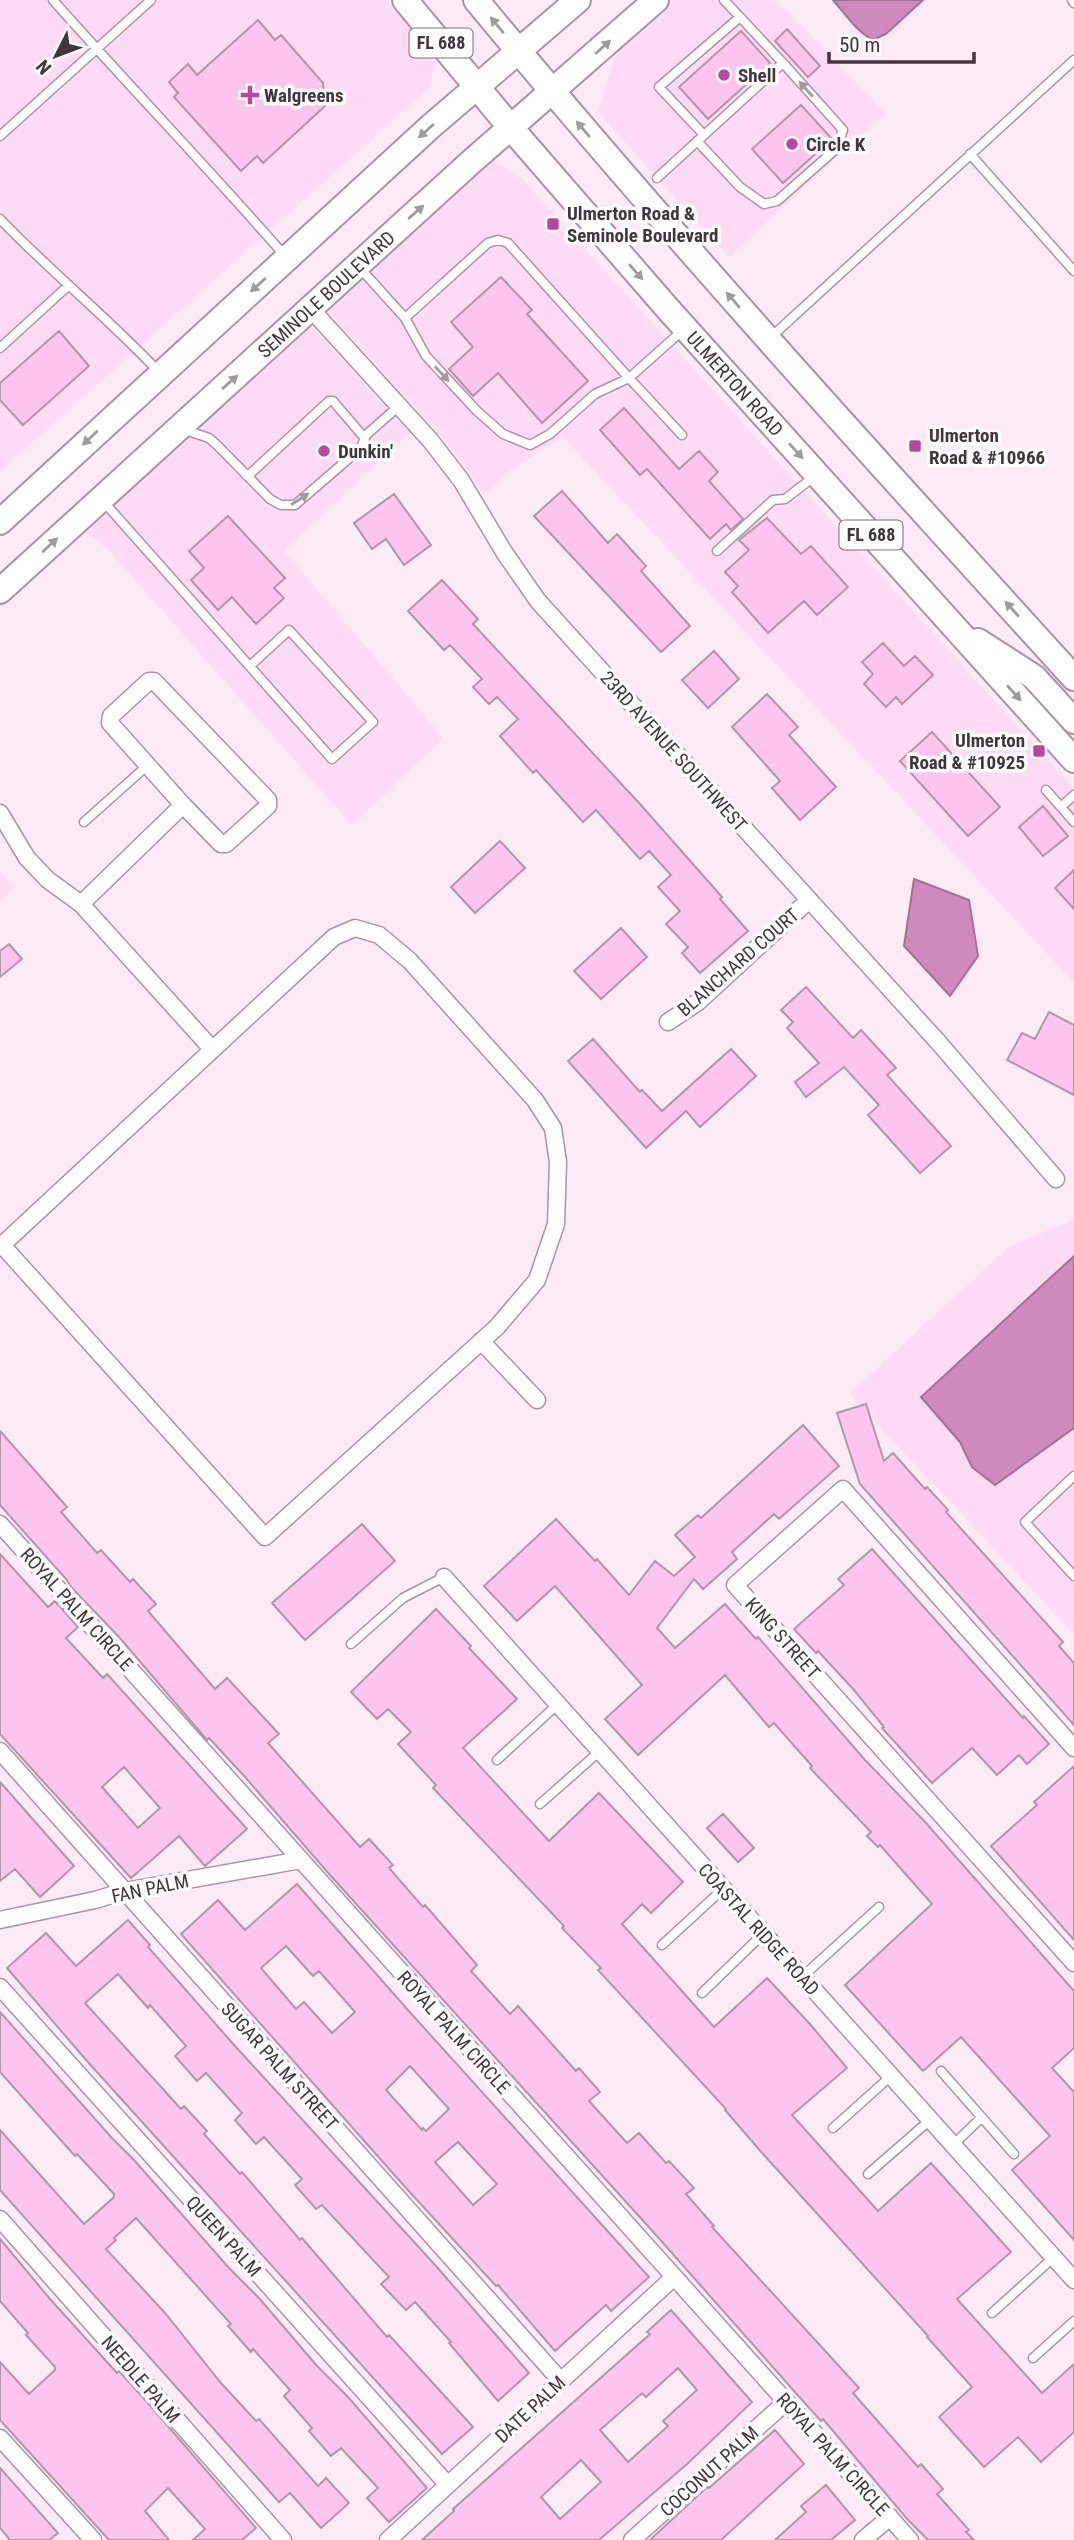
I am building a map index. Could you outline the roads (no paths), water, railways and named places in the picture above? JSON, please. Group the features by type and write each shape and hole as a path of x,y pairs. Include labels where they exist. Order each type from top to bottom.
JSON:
{"main road":[{"name":"ULMERTON ROAD","path":"405,0 511,128 685,328 1074,760"},
{"name":"FL 688","path":"476,0 552,92 768,340 1074,678"},
{"path":"0,522 477,85 578,0"},
{"name":"SEMINOLE BOULEVARD","path":"0,591 656,0"},
{"path":"951,624 1034,677 1074,721"}],"street":[{"name":"23RD AVENUE SOUTHWEST","path":"310,309 430,440 461,480 504,552 538,601 939,1043 1056,1179"},
{"path":"149,681 154,681 268,800 268,806 226,844 221,844 183,804 110,723 111,716 149,681"},
{"path":"81,904 183,804"},
{"path":"0,813 27,858 48,880 81,904 212,1049"},
{"name":"BLANCHARD COURT","path":"668,1022 698,1002 808,901"},
{"path":"355,928 379,935 410,961 535,1100 553,1128 558,1162 556,1224 537,1280 497,1326 265,1537 2,1245 212,1049 334,937 355,928"},
{"path":"481,1341 537,1400"},
{"name":"KING STREET","path":"1074,1748 844,1489 735,1585 1074,1963"},
{"name":"ROYAL PALM CIRCLE","path":"0,1524 910,2540"},
{"name":"COASTAL RIDGE ROAD","path":"444,1577 1074,2280"},
{"name":"SUGAR PALM STREET","path":"0,1751 560,2380"},
{"name":"FAN PALM","path":"0,1920 125,1891 301,1860"},
{"name":"QUEEN PALM","path":"0,1987 448,2486"},
{"name":"NEEDLE PALM","path":"0,2219 283,2540"},
{"name":"DATE PALM","path":"388,2540 673,2278"},
{"name":"COCONUT PALM","path":"632,2540 786,2402"},
{"path":"0,2438 93,2540"},
{"path":"863,2540 890,2516"}],"lane":[{"path":"53,0 211,171 287,259"},
{"path":"0,136 151,0"},
{"path":"724,0 740,17 783,63 843,130 836,149 777,201 764,204 740,187 659,88 740,17"},
{"path":"768,340 1074,60"},
{"path":"657,178 783,63"},
{"path":"970,154 1074,271"},
{"path":"0,219 32,253 121,332 160,373"},
{"path":"405,318 488,243 498,240 509,243 682,435"},
{"path":"358,266 405,318 426,356 477,411 503,434 530,445 550,434 595,394 629,378 685,328"},
{"path":"0,348 69,285"},
{"path":"246,475 329,401 333,401 362,435 366,435"},
{"path":"179,428 209,438 275,502 289,506 295,505 361,448 366,435 399,406"},
{"path":"717,551 773,500 785,499 817,474"},
{"path":"101,498 332,759 373,722 289,630 250,666"},
{"path":"85,822 148,765"},
{"path":"1046,790 1074,822"},
{"path":"1061,807 1074,795"},
{"path":"1074,1476 1025,1522 1074,1576"},
{"path":"351,1644 403,1598 444,1577"},
{"path":"497,1760 558,1704"},
{"path":"540,1804 600,1751"},
{"path":"662,1945 723,1889"},
{"path":"802,1977 879,1907"},
{"path":"702,1993 763,1934"},
{"path":"940,2071 1014,2154"},
{"path":"833,2128 891,2076"},
{"path":"953,2145 982,2117"},
{"path":"868,2174 930,2120"},
{"path":"992,2314 1054,2257"},
{"path":"1033,2358 1074,2320"}],"place":[{"name":"Shell","path":"724,75"},
{"name":"Walgreens","path":"250,95"},
{"name":"Circle K","path":"792,144"},
{"name":"Ulmerton Road & Seminole Boulevard","path":"553,224"},
{"name":"Ulmerton Road & #10966","path":"915,446"},
{"name":"Dunkin'","path":"324,451"},
{"name":"Ulmerton Road & #10925","path":"1039,751"}]}
